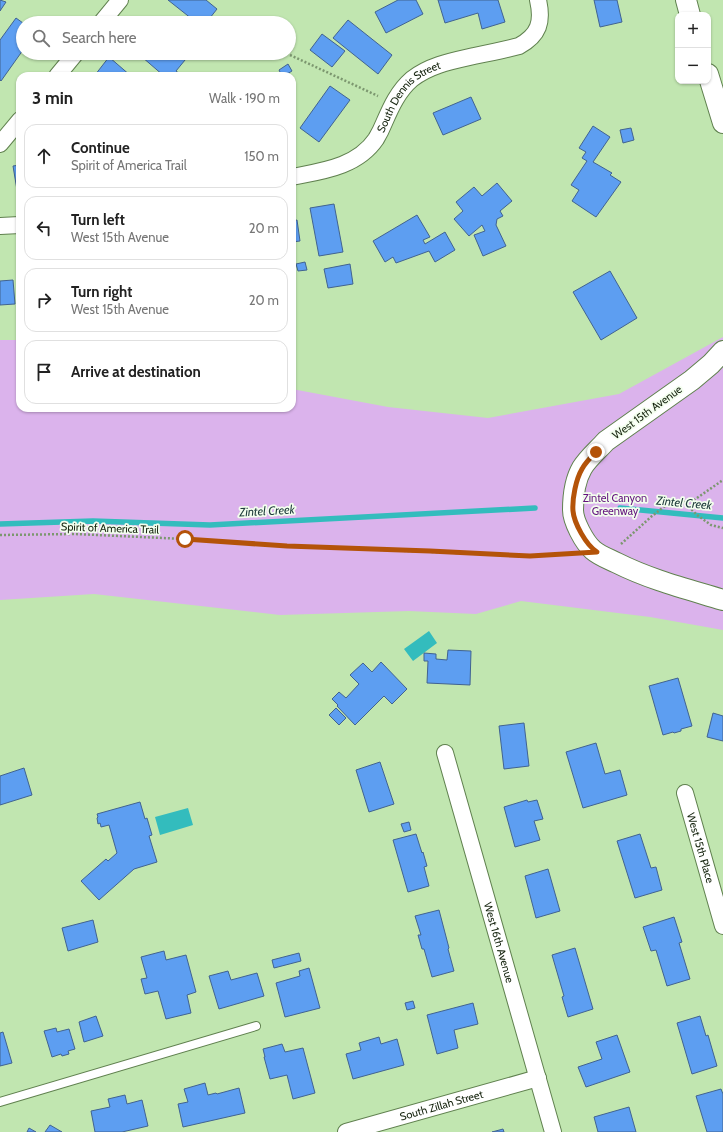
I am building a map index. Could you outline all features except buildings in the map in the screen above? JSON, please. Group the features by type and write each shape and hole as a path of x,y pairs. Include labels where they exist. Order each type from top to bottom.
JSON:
{"street":[{"path":"107,16 120,0"},
{"name":"South Dennis Street","path":"296,176 340,166 355,158 376,139 400,91 426,70 443,63 519,46 529,41 536,33 539,23 540,15 538,0"},
{"path":"686,0 689,12"},
{"path":"60,72 70,60"},
{"path":"711,84 723,123"},
{"path":"0,144 16,125"},
{"path":"0,226 16,225"},
{"name":"West 15th Avenue","path":"723,351 711,364 692,380 606,441 582,468 577,480 573,511 583,536 592,549 601,555 638,573 668,584 723,600"},
{"name":"West 16th Avenue","path":"445,753 553,1132"},
{"name":"West 15th Place","path":"684,793 723,926"},
{"name":"South Zillah Street","path":"346,1132 538,1078"}],"lane":[{"path":"0,1102 256,1026"}],"path":[{"path":"296,59 393,103"},
{"name":"Spirit of America Trail","path":"0,535 91,534 287,546 530,556 597,552 618,547 652,516 669,503 694,500 723,480"},
{"path":"682,501 697,515 711,525 723,528"}],"green space":[{"name":"Zintel Canyon Greenway","path":"723,337 723,630 650,617 521,601 476,614 409,611 280,615 94,594 0,600 0,340 16,340 16,412 296,412 296,390 388,407 488,418 619,394"}],"water":[{"path":"429,631 437,643 413,661 404,649"},
{"path":"188,808 193,825 160,835 155,817"}],"waterway":[{"name":"Zintel Creek","path":"0,524 93,521 210,525 535,508"},
{"name":"Zintel Creek","path":"620,508 723,518"}],"route":[{"path":"185,539 287,546 530,556 597,552 592,549 583,536 573,511 577,480 582,468 596,452"}]}
